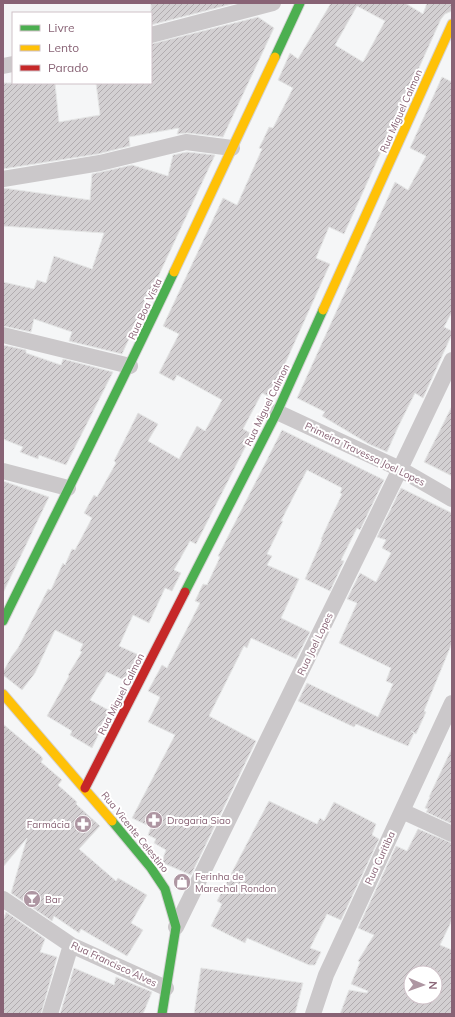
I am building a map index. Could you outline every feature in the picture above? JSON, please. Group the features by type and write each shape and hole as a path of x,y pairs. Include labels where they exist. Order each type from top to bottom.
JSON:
{"street":[{"path":"152,36 273,3"},
{"name":"Rua Boa Vista","path":"3,621 130,366 300,3"},
{"name":"Rua Miguel Calmon","path":"85,788 277,412 452,24"},
{"path":"3,179 100,163 186,142 232,148"},
{"path":"3,335 130,366"},
{"name":"Rua Joel Lopes","path":"176,927 452,360"},
{"name":"Primeira Travessa Joel Lopes","path":"277,412 400,469 452,498"},
{"path":"3,471 68,488"},
{"name":"Rua Vicente Celestino","path":"3,694 85,788 165,889 176,927 162,1014"},
{"name":"Rua Curitiba","path":"313,1014 326,975 452,703"},
{"path":"402,812 452,834"},
{"name":"Rua Francisco Alves","path":"3,899 71,945 166,988"},
{"path":"50,1014 71,945"}],"building":[{"path":"151,3 236,3 152,25"},
{"path":"331,3 405,3 423,14 427,3 452,3 452,11 445,14 441,19 344,234 329,227 316,258 330,264 270,397 262,393 243,429 252,434 196,544 190,541 174,570 181,573 172,591 165,588 149,623 133,615 119,646 139,655 126,681 107,672 90,700 110,711 92,748 70,735 72,731 47,716 69,676 68,675 82,652 80,651 83,644 55,630 35,673 22,690 3,675 3,672 18,648 48,589 51,590 63,563 65,565 72,549 75,550 92,518 84,513 94,495 97,497 116,463 114,461 138,413 158,424 148,441 179,459 197,426 205,431 222,400 177,375 174,381 159,373 179,334 163,326 223,198 237,205 262,149 259,148 269,127 273,128 293,88 278,80 290,53 298,59","holes":["357,6 385,21 363,62 335,45"]},
{"path":"258,17 274,28 223,137 187,133 177,134 179,128 129,137 130,146 98,154 3,169 3,83 55,84 59,122 100,115 96,84 152,84 152,44"},
{"path":"442,77 452,82 452,312 444,327 452,331 452,334 423,398 415,393 387,452 369,444 322,416 325,412 297,398 395,182 408,190 426,156 410,148"},
{"path":"187,152 215,155 122,354 69,341 72,332 34,319 31,332 3,326 3,282 34,289 37,280 46,283 54,256 92,269 104,233 3,226 3,188 90,200 92,174 132,165 168,176 173,155"},
{"path":"3,345 26,350 26,353 61,365 63,359 113,372 66,465 39,455 38,459 20,452 23,447 3,439"},
{"path":"452,406 452,476 424,462"},
{"path":"282,430 384,480 360,530 357,528 341,560 344,561 330,591 305,579 322,540 321,539 342,494 340,493 342,488 307,470 281,521 283,521 267,554 272,556 267,565 299,579 281,618 310,632 296,659 251,638 247,648 244,646 209,716 256,741 191,875 163,863 162,861 166,850 154,843 156,839 148,835 151,827 132,818 175,735 148,722 160,697 148,691 162,665 167,668 200,603 195,601 203,584 207,585 220,557 218,556"},
{"path":"3,481 49,497 3,593"},
{"path":"401,488 452,513 452,643 424,711 426,712 416,734 411,731 414,733 408,746 356,724 354,727 298,701 307,683 378,717 393,684 386,681 391,668 339,643 357,603 347,599 360,573 376,582 391,553 382,548 386,540 377,537"},
{"path":"3,724 41,756 43,759 41,762 62,780 58,785 100,826 79,849 116,881 118,878 147,895 131,923 143,930 127,956 81,929 79,933 54,916 52,921 11,893 27,838 3,867"},
{"path":"452,748 452,824 426,812 428,809 425,808"},
{"path":"269,801 317,824 320,818 324,821 334,802 376,824 372,835 379,839 341,920 327,914 310,948 321,952 315,965 309,965 247,938 245,943 211,926 222,904 217,901"},
{"path":"418,829 452,843 452,920 440,945 452,950 452,1014 340,1014 349,990 367,993 368,991 351,984 360,962 358,961 374,935 358,928 396,846 407,851"},
{"path":"6,912 45,939 40,952 57,957 41,1014 3,1014 3,921"},
{"path":"74,968 114,985 116,977 152,992 143,1014 60,1014"},
{"path":"201,968 303,983 295,1014 194,1014"}],"traffic: fast":[{"path":"275,57 300,3"},
{"path":"3,621 174,272"},
{"path":"185,592 277,412 323,310"},
{"path":"112,821 151,868 165,889 176,927 162,1014"}],"traffic: slow":[{"path":"323,310 452,24"},
{"path":"174,272 275,57"},
{"path":"3,694 112,821"}],"traffic: jam":[{"path":"85,788 185,592"}],"place":[{"name":"Drogaria Siao","path":"154,820"},
{"name":"Farmácia","path":"83,824"},
{"name":"Ferinha de Marechal Rondon","path":"182,882"},
{"name":"Bar","path":"32,899"}]}
